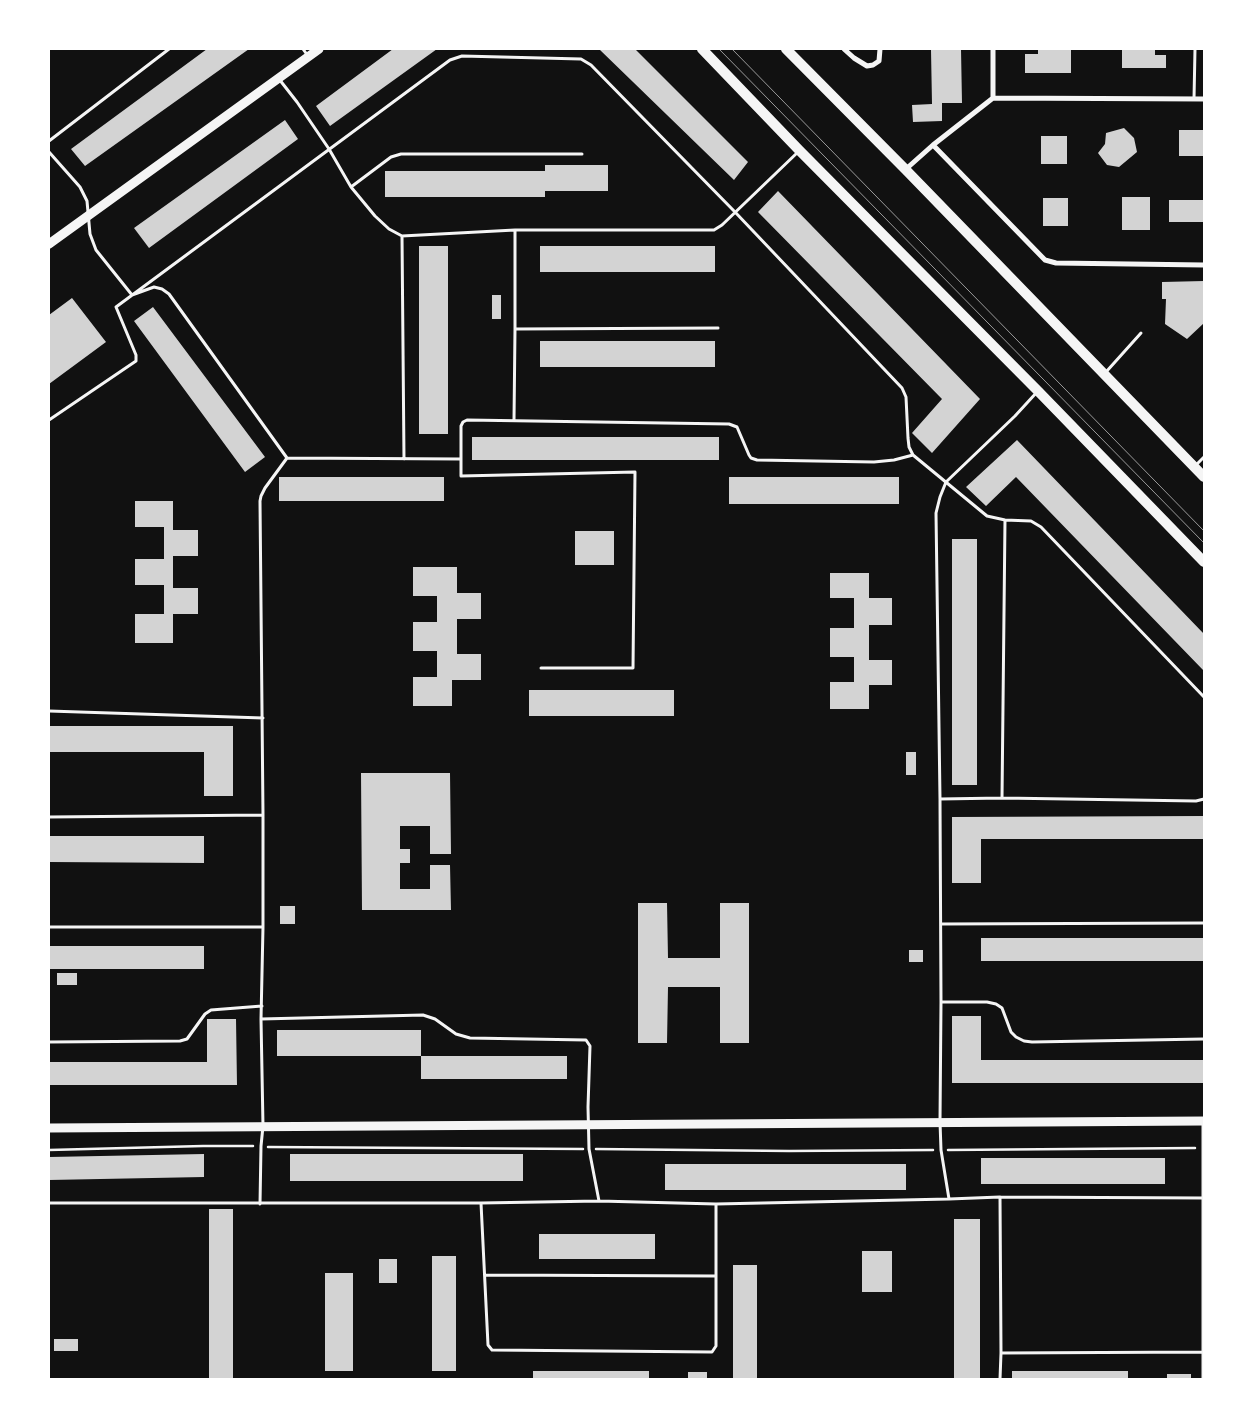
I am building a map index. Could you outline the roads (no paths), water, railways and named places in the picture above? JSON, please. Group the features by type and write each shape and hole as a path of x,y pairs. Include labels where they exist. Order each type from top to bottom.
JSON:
{"main road":[{"path":"702,49 1204,562"},
{"path":"786,49 1204,477"}],"street":[{"path":"49,244 278,78 306,53 319,49"},
{"path":"844,49 854,58 868,66 878,61 880,49"},
{"path":"993,49 993,98"},
{"path":"906,170 933,145 993,98 1204,99"},
{"path":"933,145 1045,260 1056,263 1204,265"},
{"path":"49,1128 1204,1121"}],"lane":[{"path":"49,141 169,49"},
{"path":"1194,49 1194,99"},
{"path":"49,420 136,361 136,355 116,307 456,57 581,59 592,65 902,388 906,397 909,447 914,455 987,516 1005,520 1031,521 1041,527 1204,697"},
{"path":"278,78 330,149 351,187 376,216 390,229 402,236 515,230 709,230 718,228 799,150"},
{"path":"49,152 80,188 87,200 90,234 96,250 132,295"},
{"path":"351,187 391,157 401,154 582,154"},
{"path":"514,420 515,230"},
{"path":"402,236 404,459"},
{"path":"132,295 154,287 162,289 169,294 287,458"},
{"path":"515,328 718,328"},
{"path":"1104,374 1141,333"},
{"path":"949,1198 941,1150 940,1122 941,924 936,513 946,482 1015,416 1038,391"},
{"path":"541,668 633,668 635,472 461,476 461,426 463,422 467,420 514,420 730,424 737,427 749,455 757,460 874,462 914,455"},
{"path":"1194,467 1204,457"},
{"path":"287,458 461,459"},
{"path":"260,1204 263,1126 261,1019 263,815 260,501 264,488 287,458"},
{"path":"1002,798 1005,520"},
{"path":"49,711 262,718"},
{"path":"940,799 1196,801 1204,799"},
{"path":"49,817 263,815"},
{"path":"941,924 1204,923"},
{"path":"49,927 263,928"},
{"path":"941,1002 987,1002 996,1004 1002,1008 1011,1032 1024,1041 1204,1039"},
{"path":"49,1042 183,1041 190,1036 205,1014 211,1010 262,1006"},
{"path":"261,1019 424,1015 436,1019 463,1037 586,1040 590,1046 588,1107 590,1149 599,1201"},
{"path":"1203,1379 1204,1121"},
{"path":"49,1202 260,1204 599,1201 716,1204 1000,1197 1203,1198"},
{"path":"1000,1197 1000,1379"},
{"path":"480,1203 488,1345 492,1350 712,1352 716,1348 716,1204"},
{"path":"485,1275 716,1276"},
{"path":"1001,1353 1204,1352"}],"tram line":[{"path":"719,49 1204,543"},
{"path":"732,49 1204,531"}]}
